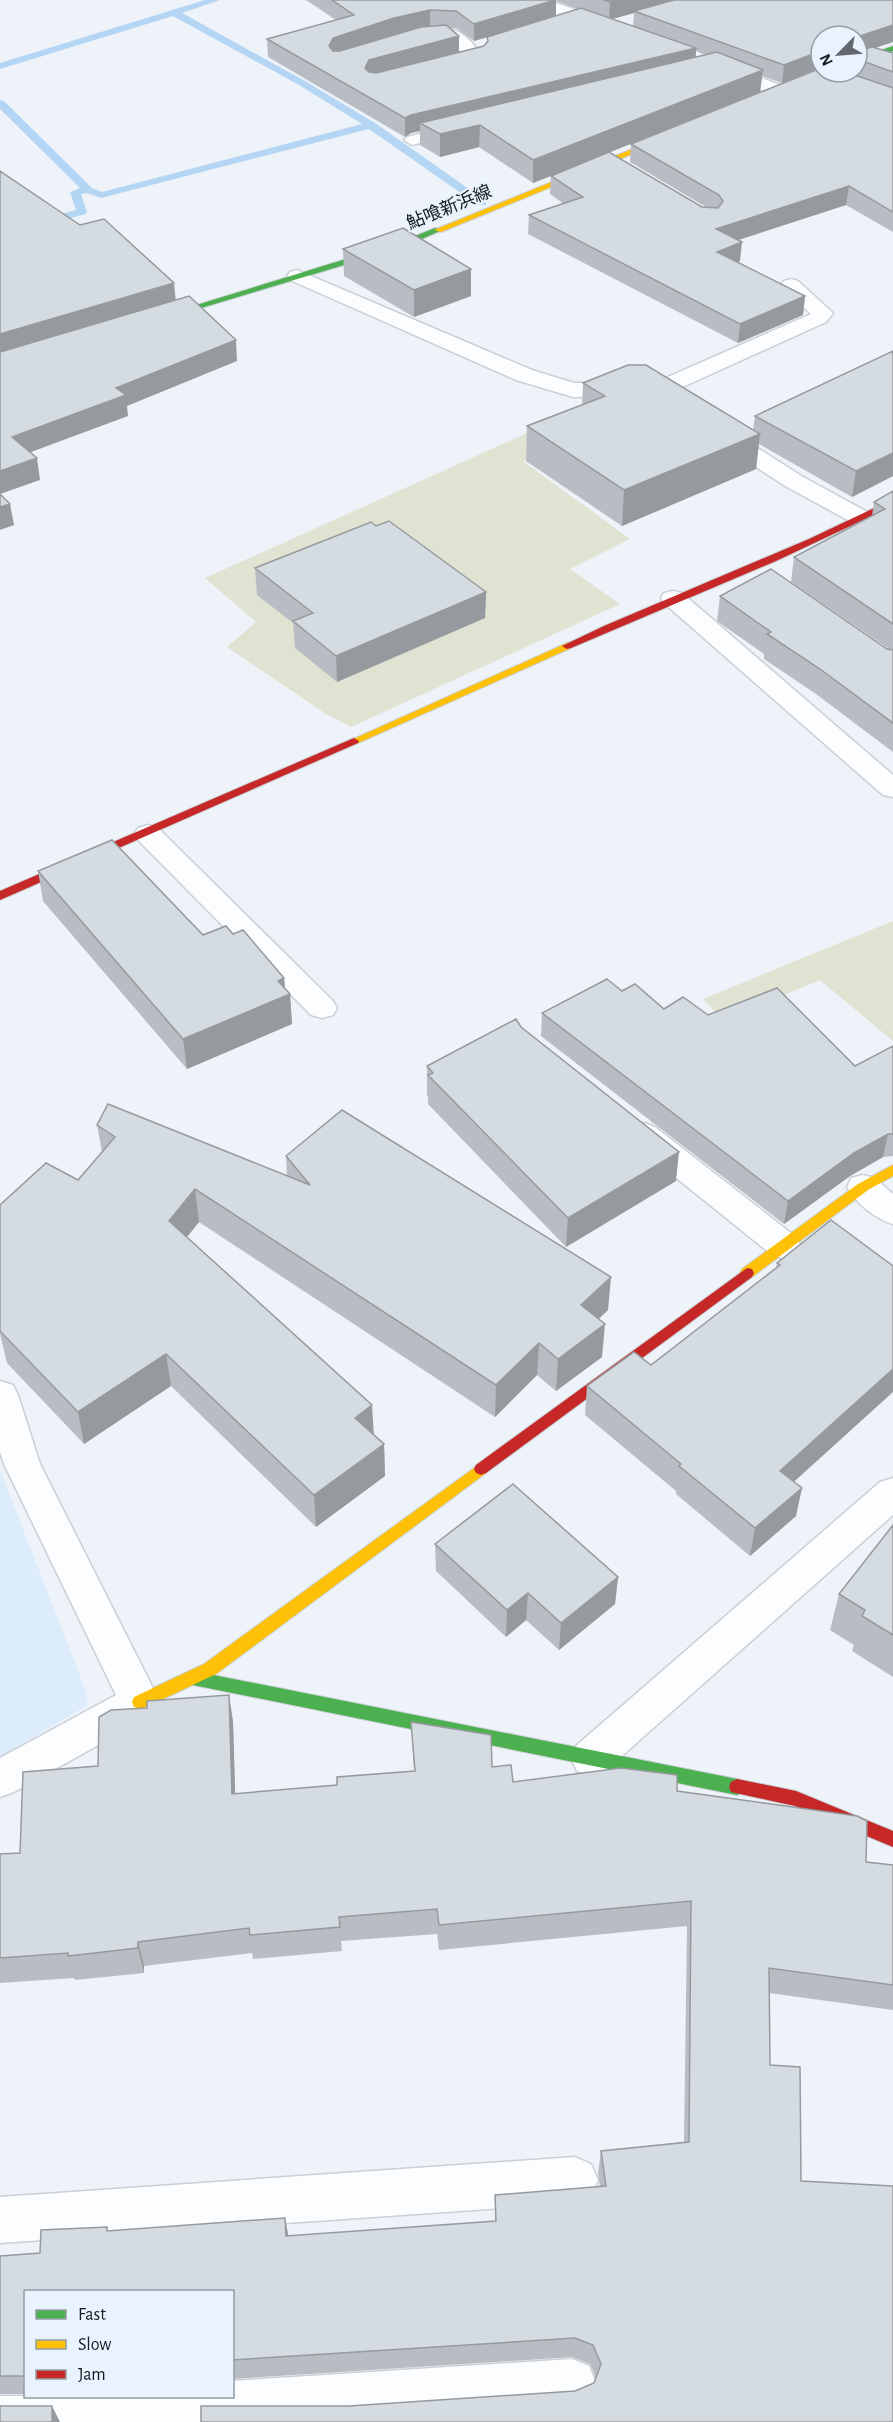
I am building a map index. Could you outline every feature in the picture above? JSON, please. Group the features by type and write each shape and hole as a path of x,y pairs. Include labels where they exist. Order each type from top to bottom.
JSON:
{"street":[{"path":"530,0 609,27 630,28"},
{"path":"548,27 582,17"},
{"path":"400,43 419,37 451,34 476,50 477,57 454,63"},
{"path":"869,57 893,48"},
{"path":"869,60 893,64"},
{"path":"709,66 788,89"},
{"path":"762,100 788,89"},
{"name":"鮎喰新浜線","path":"137,324 401,245 686,131"},
{"path":"610,161 630,173"},
{"path":"297,276 552,386 596,392 666,396 819,318 822,313 791,285"},
{"path":"703,422 795,482 863,519"},
{"path":"0,896 148,834 673,598 863,519 893,502"},
{"path":"749,567 777,587"},
{"path":"673,598 893,789"},
{"path":"148,834 322,1008"},
{"path":"625,1120 784,1246"},
{"path":"0,1779 140,1702 210,1669 863,1187 893,1170"},
{"path":"863,1187 893,1212"},
{"path":"0,1395 22,1464 140,1702"},
{"path":"591,1758 893,1493"},
{"path":"193,1678 796,1799 893,1839"},
{"path":"0,2220 575,2180"},
{"path":"0,2421 572,2383"}],"lane":[{"path":"412,141 469,127"}],"shaded area":[{"path":"0,1470 86,1691 88,1705 0,1757"}],"green space":[{"path":"572,413 595,432 523,461 630,539 570,569 620,604 351,727 326,714 227,647 256,622 205,578"},
{"path":"893,921 893,1041 820,980 723,1020 703,999"}],"building":[{"path":"332,0 555,0 474,24 456,11 430,10 394,18 333,38 329,46 333,51 340,51 421,27 446,25 459,36 369,60 365,68 369,72 376,73 484,46 488,41 487,37 581,8 696,48 405,118 267,39 354,15"},
{"path":"674,0 893,0 893,25 869,33 869,24 809,24 809,56 784,65 634,11"},
{"path":"869,48 893,53 893,72 869,63"},
{"path":"717,52 763,70 533,160 480,125 440,134 420,123"},
{"path":"809,73 809,84 869,84 869,80 893,88 893,212 849,186 716,229 742,242 717,252 805,296 740,324 529,215 583,197 551,176 609,152 702,207 718,208 723,201 719,195 631,144"},
{"path":"0,171 80,225 104,219 174,283 0,334"},
{"path":"403,228 471,269 414,290 343,249"},
{"path":"189,296 236,340 116,388 126,395 12,437 37,458 0,471 0,352"},
{"path":"893,351 893,453 856,471 755,416"},
{"path":"628,365 646,365 760,434 624,490 527,426 605,396 583,383"},
{"path":"893,491 893,624 794,557 885,509 874,502"},
{"path":"0,494 10,504 0,507"},
{"path":"389,521 486,592 336,656 293,621 313,613 255,568 371,522 376,526"},
{"path":"771,569 887,649 893,650 893,723 820,669 767,634 771,632 720,596"},
{"path":"112,840 203,935 226,926 233,934 243,930 284,978 278,981 290,994 183,1039 38,871"},
{"path":"607,979 622,991 635,984 664,1009 683,997 708,1015 777,988 855,1066 893,1046 893,1134 888,1134 854,1153 788,1201 542,1013"},
{"path":"516,1019 521,1027 679,1152 568,1218 428,1075 433,1073 427,1066"},
{"path":"108,1104 310,1185 286,1156 342,1110 611,1277 581,1305 605,1324 558,1359 539,1343 496,1385 195,1189 169,1221 372,1405 355,1418 384,1444 314,1495 166,1354 78,1412 0,1331 0,1205 46,1163 78,1180 115,1137 97,1125"},
{"path":"831,1220 893,1266 893,1369 780,1471 802,1488 755,1528 587,1386 634,1352 651,1365 780,1265 777,1263"},
{"path":"513,1484 618,1577 561,1623 528,1593 507,1610 435,1544"},
{"path":"893,1525 893,1635 862,1616 865,1610 839,1594"},
{"path":"229,1695 232,1794 337,1785 337,1777 415,1771 411,1722 491,1735 492,1767 511,1765 513,1782 621,1768 677,1775 677,1791 857,1816 867,1821 866,1862 893,1865 893,1985 769,1968 770,2065 800,2067 801,2181 893,2186 893,2422 201,2422 201,2406 349,2406 575,2391 594,2383 601,2364 593,2345 575,2338 234,2360 234,2290 24,2290 24,2376 0,2376 0,2256 40,2253 41,2230 107,2227 107,2231 285,2218 286,2236 496,2221 495,2195 606,2186 601,2151 689,2142 691,1901 439,1925 437,1909 339,1917 340,1927 250,1935 249,1928 138,1942 138,1948 68,1956 68,1953 0,1958 0,1854 20,1853 23,1772 98,1766 99,1717 111,1710 147,1708 147,1701"},
{"path":"0,2406 52,2406 52,2422 0,2422"}],"waterway":[{"path":"0,66 215,0"},
{"path":"176,14 302,83 371,125"},
{"path":"0,103 88,190"},
{"path":"88,190 101,195 371,125"},
{"path":"371,125 482,203"},
{"path":"0,233 82,212 75,192 88,190"}],"traffic: fast":[{"path":"869,57 893,48"},
{"path":"155,319 401,245 438,230"},
{"path":"193,1678 737,1787"}],"traffic: slow":[{"path":"438,230 672,136"},
{"path":"354,741 567,646"},
{"path":"747,1273 863,1187 893,1170"},
{"path":"140,1702 210,1669 481,1469"}],"traffic: jam":[{"path":"567,646 813,541 893,502"},
{"path":"0,896 354,741"},
{"path":"481,1469 747,1273"},
{"path":"737,1787 796,1799 893,1839"}]}
